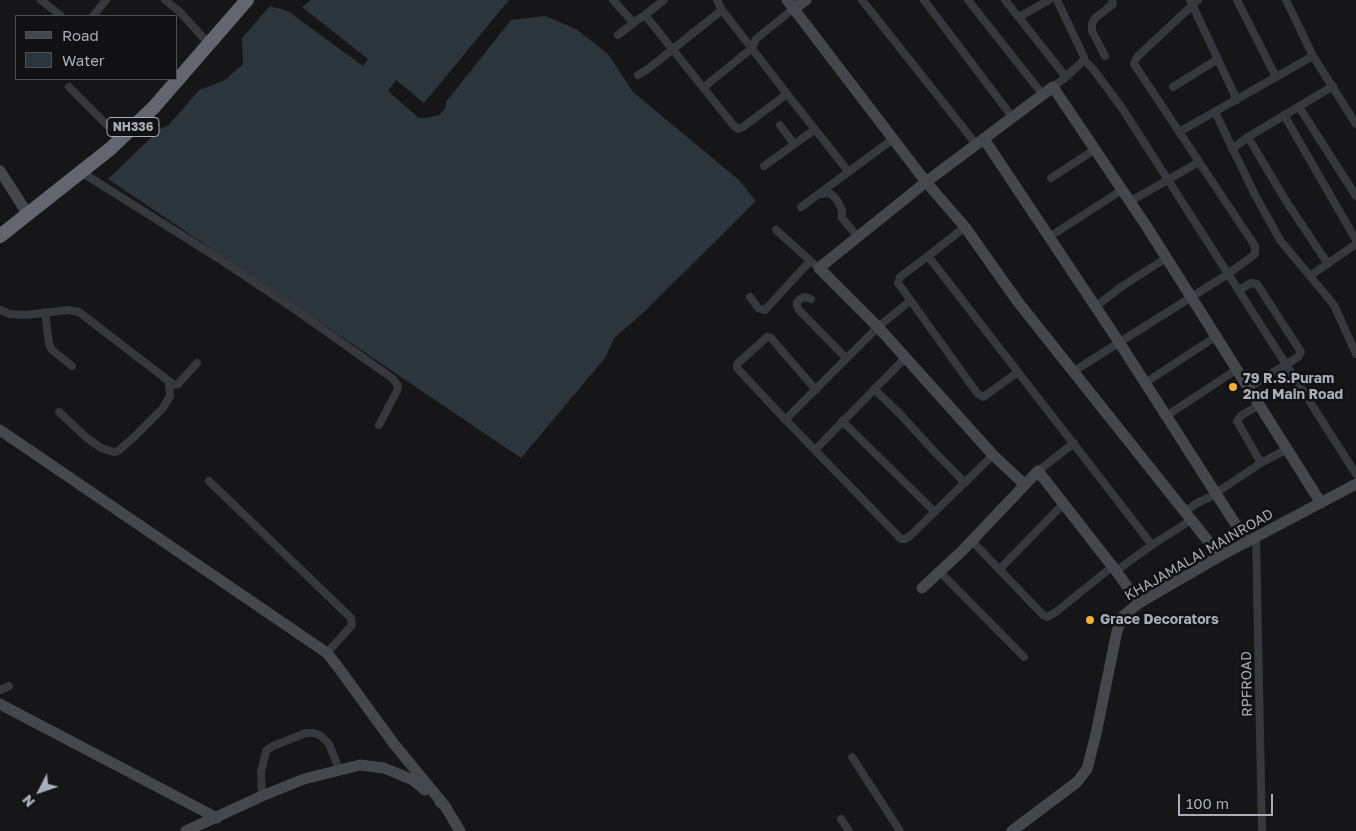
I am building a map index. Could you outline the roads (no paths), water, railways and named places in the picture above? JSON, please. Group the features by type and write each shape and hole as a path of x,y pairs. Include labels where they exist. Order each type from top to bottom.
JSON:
{"highway":[{"name":"NH336","path":"178,77 235,0"},
{"name":"NH336","path":"178,66 247,0"},
{"name":"NH336","path":"83,167 165,80"},
{"name":"NH336","path":"0,225 26,210 110,148 154,107 175,80"},
{"name":"NH336","path":"0,236 26,210"}],"street":[{"path":"42,0 60,15"},
{"path":"94,15 106,0"},
{"path":"164,0 180,12 206,41"},
{"path":"613,0 632,22 636,21"},
{"path":"618,35 664,0"},
{"path":"717,0 722,10 786,94 848,171"},
{"path":"703,88 752,48 756,39 790,4 806,0"},
{"path":"862,0 980,142 1049,237 1216,493 1252,540"},
{"path":"924,0 1013,118"},
{"path":"968,0 1042,95"},
{"path":"1005,0 1066,77"},
{"path":"1019,17 1049,0"},
{"path":"1056,0 1084,60 1107,87 1356,474"},
{"path":"1105,56 1092,31 1092,24 1095,18 1113,4 1112,0"},
{"path":"1237,0 1276,77"},
{"path":"1286,0 1313,56 1356,124"},
{"path":"1074,371 1228,274 1256,254 1255,246 1134,64 1137,57 1193,2 1237,100"},
{"path":"790,4 926,182 965,228 1018,302 1220,556"},
{"path":"638,75 722,10"},
{"path":"645,15 738,129 786,94"},
{"path":"1179,132 1313,56"},
{"path":"750,297 758,308 765,310 815,264 858,237 926,182 1053,88 1084,60"},
{"path":"1174,87 1218,60"},
{"path":"1232,149 1248,137 1332,86"},
{"path":"69,87 114,132"},
{"path":"1053,88 1166,258 1321,503"},
{"path":"1300,107 1356,196"},
{"path":"1215,112 1254,193 1280,240 1338,312 1356,354"},
{"path":"1284,116 1356,240"},
{"path":"780,125 794,144"},
{"path":"764,166 814,130"},
{"path":"1248,137 1286,201 1328,264"},
{"path":"801,207 893,139"},
{"path":"1051,178 1094,150"},
{"path":"1129,202 1198,162"},
{"path":"83,167 282,300 392,378 398,386 397,392 379,425"},
{"path":"0,171 26,210"},
{"path":"1049,237 1122,190"},
{"path":"821,194 831,194 837,200 842,210 842,218 858,237"},
{"path":"965,228 898,280 900,287 980,396 986,395 1018,372"},
{"path":"776,230 815,264 878,327 993,455 1025,485"},
{"path":"1310,276 1356,244"},
{"path":"928,256 1152,545"},
{"path":"1095,307 1121,287 1166,258"},
{"path":"1239,290 1251,283 1257,284 1299,350 1300,355 1248,388"},
{"path":"811,299 805,297 800,299 797,302 799,310 846,358"},
{"path":"785,420 878,327 910,301"},
{"path":"0,310 10,314 26,315 74,310 84,314 169,383 174,385 178,384 197,363"},
{"path":"45,312 49,344 52,350 72,366"},
{"path":"816,390 771,338 767,337 739,360 737,364 737,368 785,420 901,539 906,539 910,536 993,455"},
{"path":"1146,383 1215,337"},
{"path":"815,450 905,358"},
{"path":"1166,416 1236,370"},
{"path":"59,412 87,438 101,448 114,452 118,451 163,408 170,396 169,383"},
{"path":"874,389 965,483"},
{"path":"1258,405 1237,421 1261,463"},
{"path":"842,421 935,512"},
{"path":"0,430 327,653 394,744 445,806 460,831"},
{"path":"922,588 972,541 1038,471 1074,444"},
{"path":"972,541 1047,617 1114,569 1152,545 1188,516 1197,503 1287,449"},
{"path":"1038,471 1139,603"},
{"path":"209,481 351,618 352,625 327,653"},
{"name":"KHAJAMALAI MAINROAD","path":"1012,831 1077,782 1088,769 1116,631 1123,616 1139,603 1220,556 1356,484"},
{"path":"999,570 1064,503"},
{"name":"RPFROAD","path":"1252,540 1262,831"},
{"path":"940,572 1024,657"},
{"path":"0,690 9,686"},
{"path":"0,704 217,818"},
{"path":"262,796 262,772 266,751 273,746 306,733 313,732 329,744 339,769"},
{"path":"852,758 900,831"},
{"path":"186,831 304,779 360,765 384,768 413,780 445,806"},
{"path":"841,819 848,831"}],"water":[{"path":"311,0 509,0 424,103 396,80 388,91 419,118 439,115 445,109 446,102 511,20 545,16 576,29 608,54 633,92 739,180 756,201 643,313 614,338 605,358 521,458 108,179 160,129 169,125 199,90 225,80 243,64 242,38 270,6 288,11 363,66 368,59 302,7"}],"place":[{"name":"79 R.S.Puram 2nd Main Road","path":"1233,387"},
{"name":"Grace Decorators","path":"1090,620"}]}
